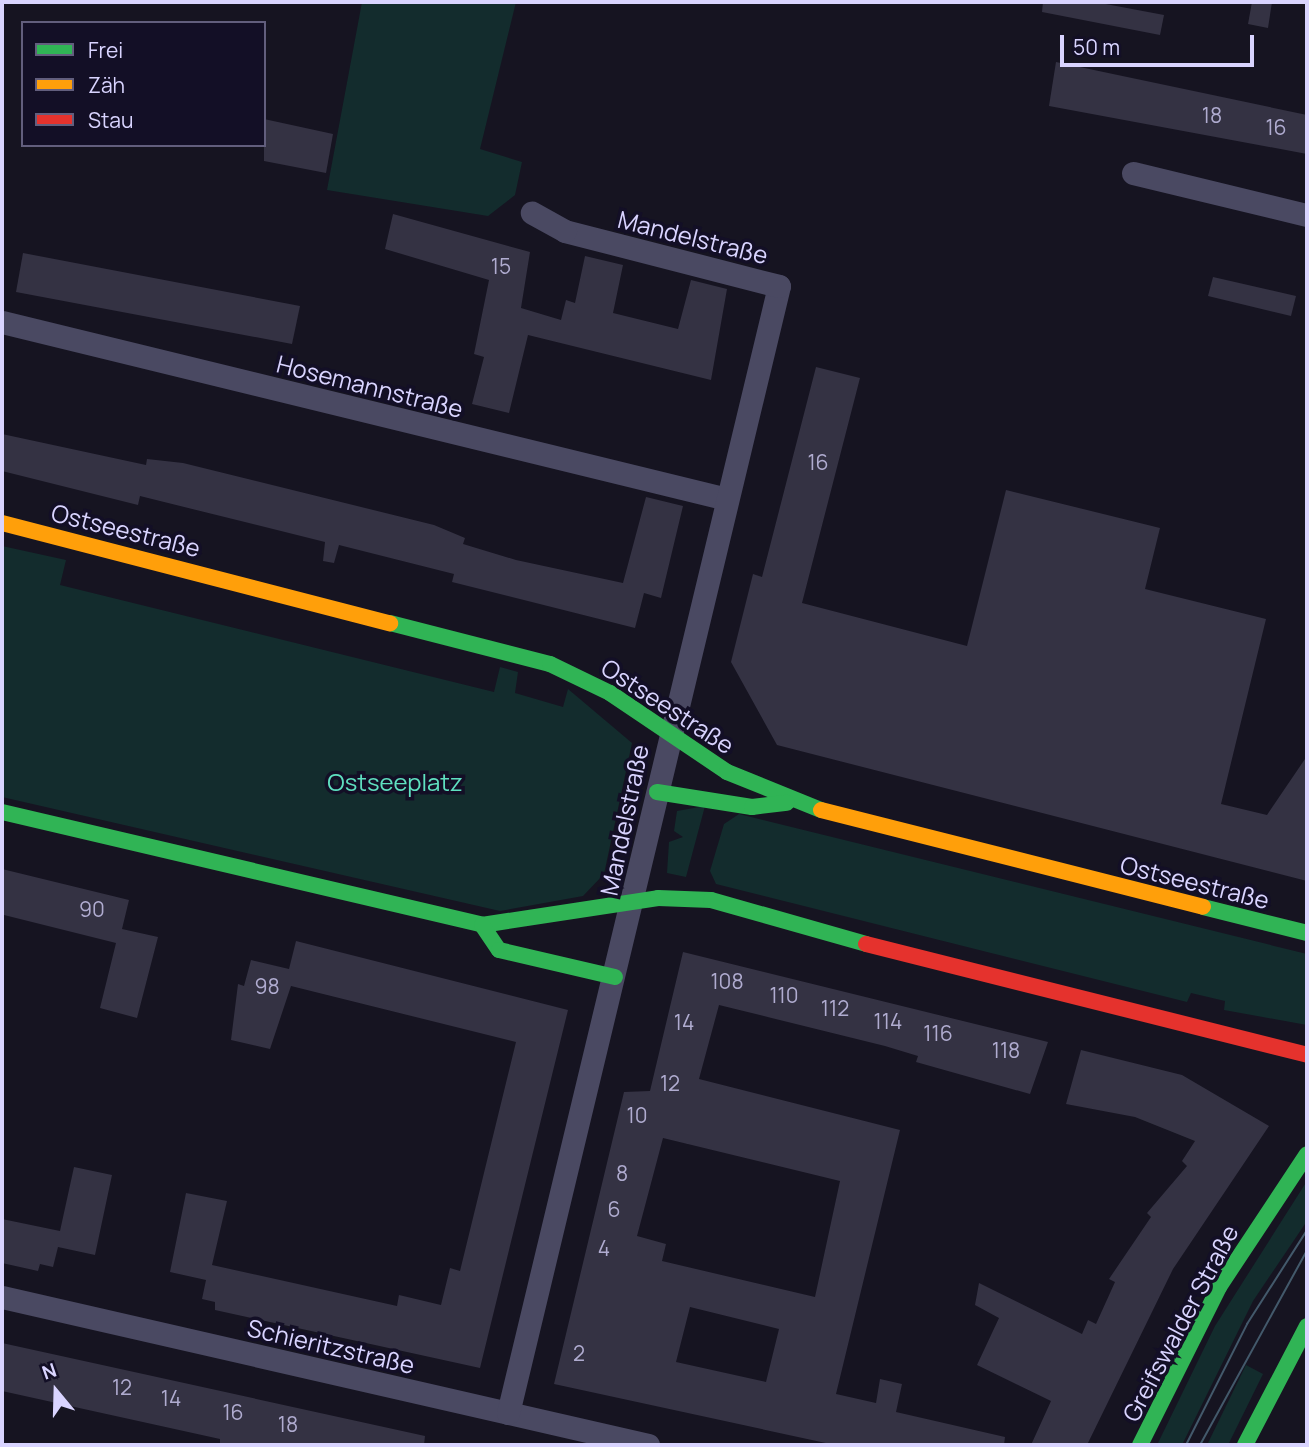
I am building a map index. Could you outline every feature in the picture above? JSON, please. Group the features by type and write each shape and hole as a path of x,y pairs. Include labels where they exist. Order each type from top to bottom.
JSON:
{"main road":[{"name":"Ostseestraße","path":"2,523 550,664 610,693 727,772 792,803 1307,933"},
{"path":"657,792 752,807 792,803"},
{"path":"2,812 482,925 634,902 710,900 947,967 1307,1055"},
{"path":"482,925 499,950 615,977"},
{"name":"Greifswalder Straße","path":"1140,1445 1219,1287 1307,1154"},
{"path":"1245,1445 1307,1326"}],"street":[{"path":"1133,173 1307,215"},
{"name":"Mandelstraße","path":"508,1413 634,902 669,733 779,286 565,231 532,213"},
{"name":"Hosemannstraße","path":"2,322 727,499"},
{"name":"Schieritzstraße","path":"2,1297 648,1445"}],"green space":[{"path":"362,2 516,2 480,149 522,162 515,195 488,216 327,190"},
{"name":"Ostseeplatz","path":"2,546 66,560 60,585 494,692 500,667 518,672 515,693 563,707 568,689 632,743 604,874 583,896 500,911 2,797"},
{"path":"705,806 686,877 667,873 669,842 683,837 674,831 677,811"},
{"path":"739,814 1307,954 1307,1025 1224,1010 1225,1001 1191,993 1187,1002 716,884 710,871 724,824"},
{"path":"1307,1181 1307,1221 1253,1301 1182,1445 1157,1445 1215,1326"},
{"path":"1246,1365 1263,1374 1228,1445 1207,1445"}],"building":[{"path":"1043,2 1095,2 1164,15 1160,35 1042,12"},
{"path":"1252,2 1272,2 1268,28 1248,24"},
{"path":"1056,62 1307,115 1307,154 1049,106"},
{"path":"266,119 333,134 326,173 264,161"},
{"path":"393,214 530,252 521,308 561,320 566,300 575,303 585,256 623,265 613,313 678,329 691,280 727,289 711,380 528,335 509,413 472,404 484,357 474,354 489,280 385,249"},
{"path":"23,253 300,306 292,344 16,292"},
{"path":"1213,277 1296,296 1291,316 1208,296"},
{"path":"816,367 860,378 802,603 967,646 1006,490 1160,528 1145,589 1266,619 1221,804 1267,815 1307,756 1307,881 777,745 731,662 753,574 762,577"},
{"path":"2,434 146,465 147,459 183,463 434,525 465,538 463,544 516,560 623,583 646,497 683,506 661,598 644,593 635,628 452,582 454,574 339,545 334,563 323,561 325,542 140,496 138,505 2,471"},
{"path":"2,869 129,900 122,929 158,937 137,1018 100,1008 116,943 4,915"},
{"path":"296,941 568,1010 480,1368 215,1310 215,1302 202,1299 206,1280 170,1272 186,1193 227,1201 212,1265 397,1306 399,1295 441,1305 450,1268 460,1271 516,1042 291,986 270,1049 231,1040 238,984 244,986 251,960 289,969"},
{"path":"683,952 1048,1042 1030,1094 916,1062 918,1056 885,1046 719,1005 699,1079 900,1130 836,1394 876,1403 880,1379 902,1384 896,1412 1005,1437 1004,1445 835,1445 554,1384 624,1092 650,1091","holes":["663,1138 840,1181 815,1297 662,1261 666,1244 637,1236","690,1307 779,1329 766,1382 676,1362"]},
{"path":"1081,1050 1182,1075 1269,1126 1173,1269 1087,1445 1031,1445 1051,1401 977,1365 999,1318 975,1305 979,1283 1082,1334 1088,1320 1096,1324 1115,1282 1109,1279 1151,1217 1147,1213 1187,1166 1182,1161 1195,1141 1135,1117 1066,1104"},
{"path":"74,1167 112,1175 95,1255 58,1247 53,1267 40,1264 38,1271 2,1263 2,1219 60,1231"},
{"path":"2,1343 425,1436 424,1445 220,1445 220,1439 2,1391"}],"tram line":[{"path":"1186,1445 1247,1324 1307,1230"},
{"path":"1200,1445 1307,1250"}],"traffic: fast":[{"path":"390,623 550,664 610,693 727,772 821,810"},
{"path":"657,792 752,807 787,803"},
{"path":"2,812 482,925 658,898 711,900 866,944"},
{"path":"1203,907 1307,933"},
{"path":"482,925 499,950 615,977"},
{"path":"1140,1445 1219,1287 1307,1154"},
{"path":"1245,1445 1307,1326"}],"traffic: slow":[{"path":"2,523 390,623"},
{"path":"821,810 1203,907"}],"traffic: jam":[{"path":"866,944 1307,1055"}]}
